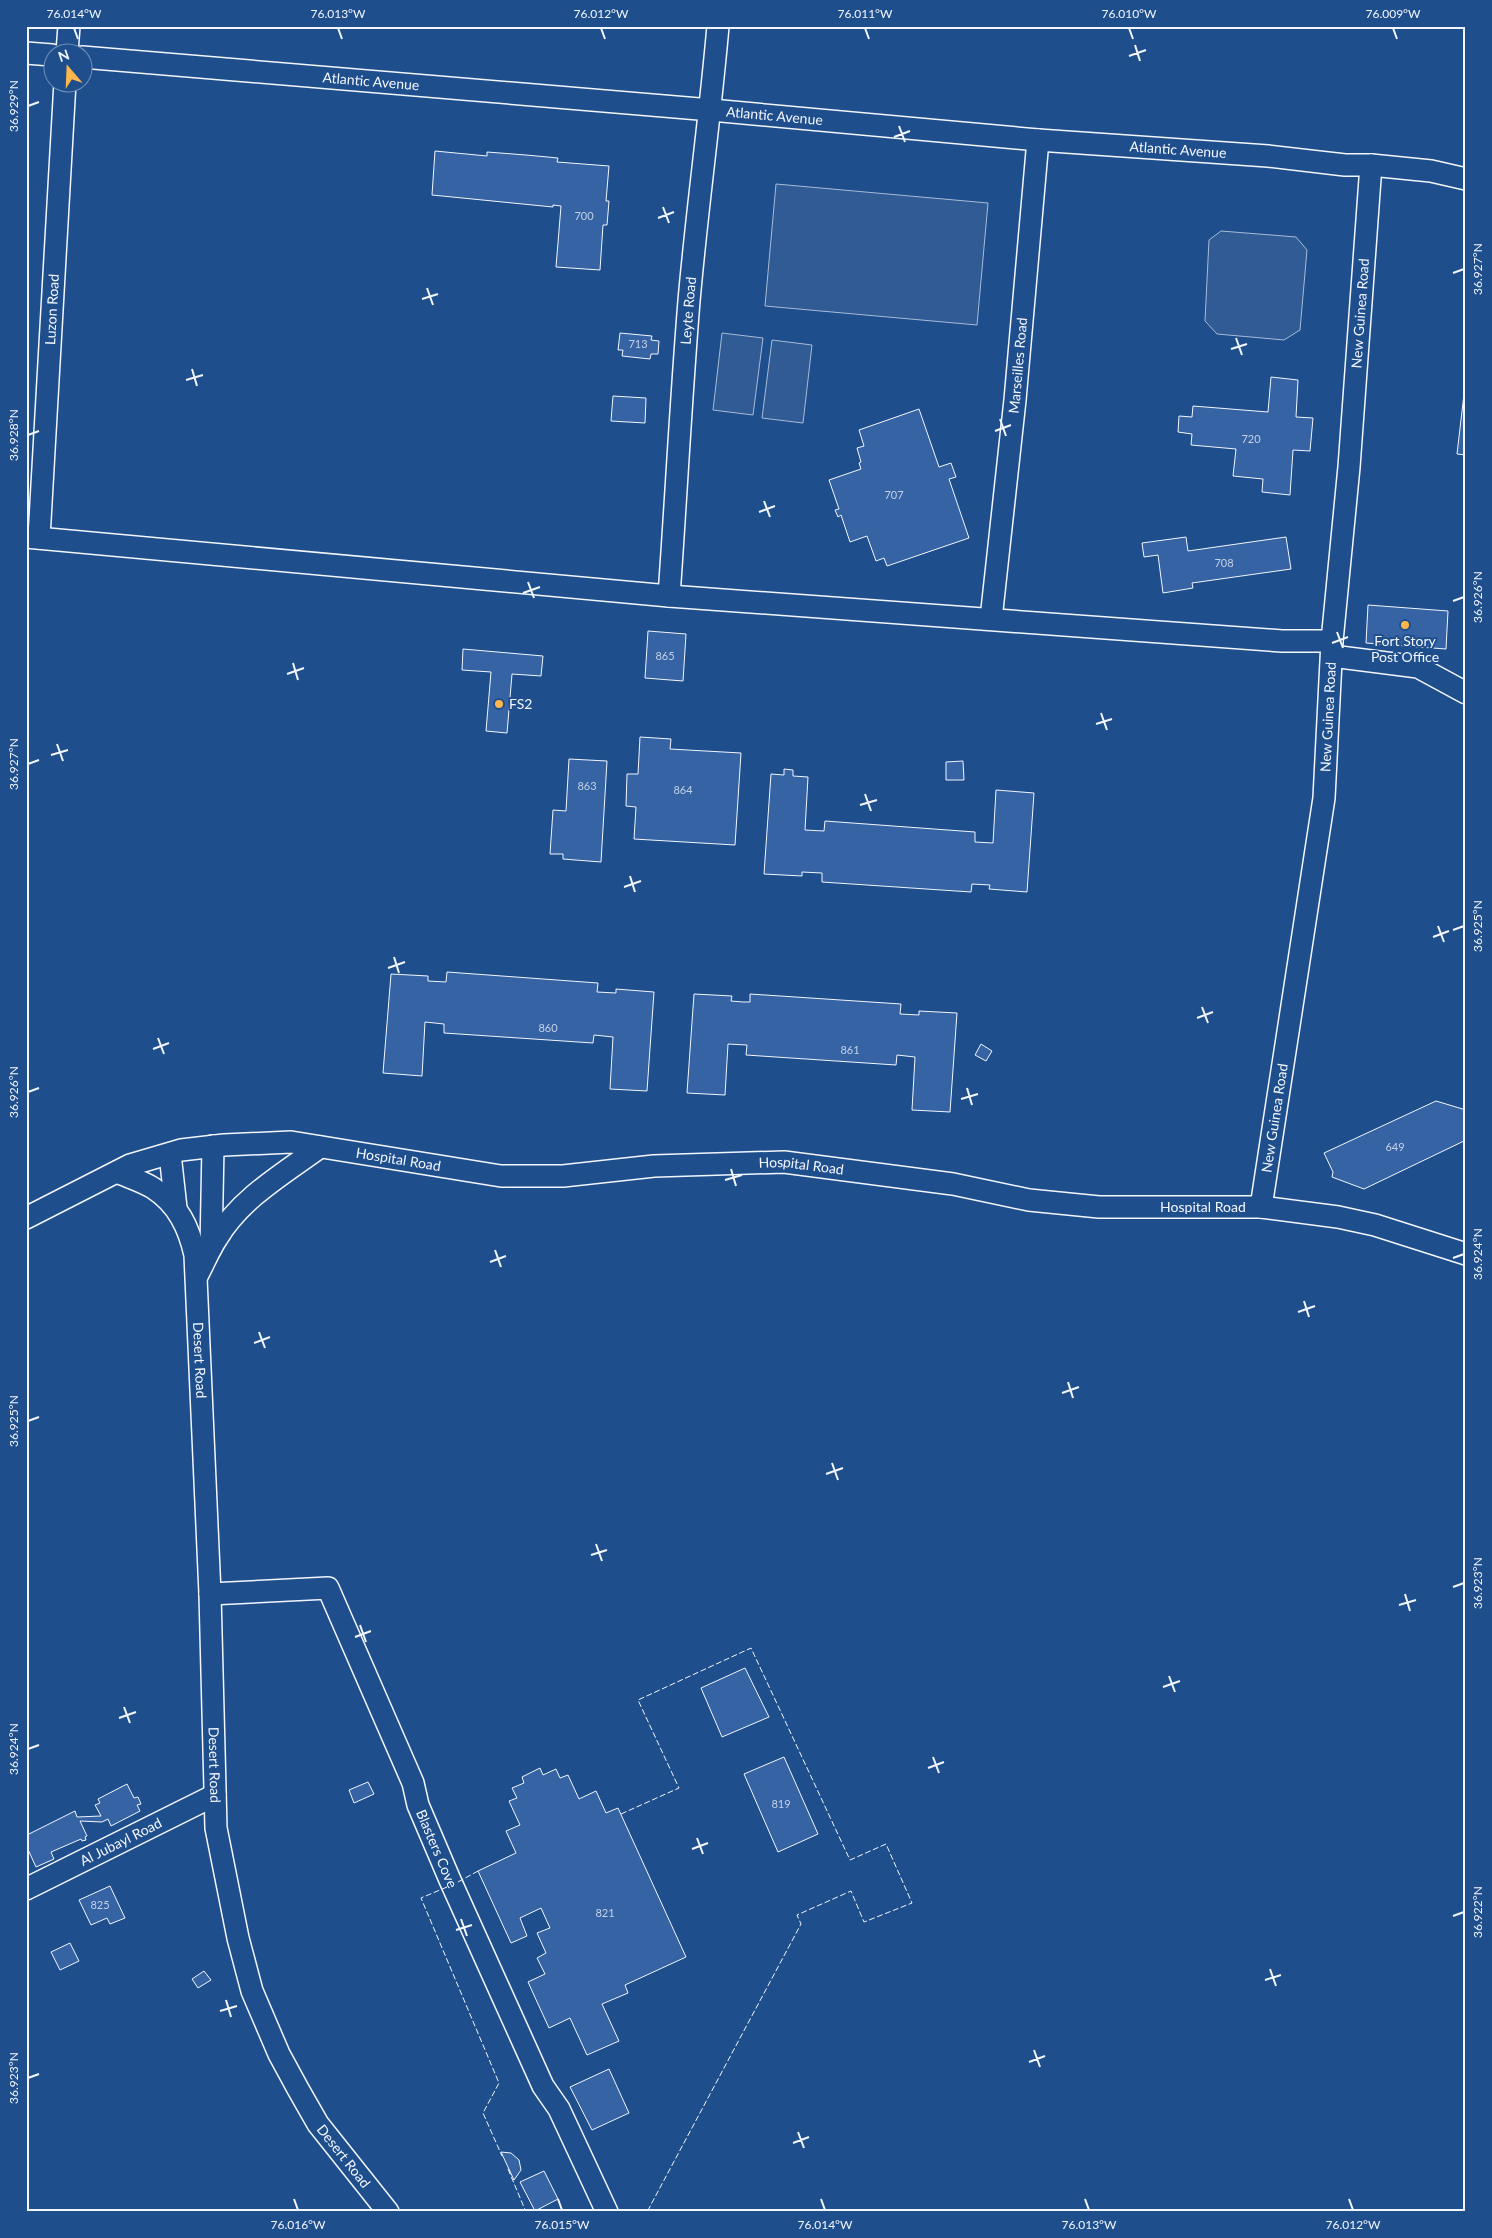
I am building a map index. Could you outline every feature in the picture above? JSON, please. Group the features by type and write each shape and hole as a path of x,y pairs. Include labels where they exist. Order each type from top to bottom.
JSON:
{"street":[{"path":"68,42 69,26"},
{"name":"Leyte Road","path":"669,596 690,293 698,202 711,110 718,26"},
{"path":"26,53 42,54"},
{"name":"Atlantic Avenue","path":"92,58 711,110 1038,140 1268,156 1345,165 1371,165 1431,171 1466,179"},
{"name":"Luzon Road","path":"33,537 64,92"},
{"name":"Marseilles Road","path":"991,619 1015,400 1038,140"},
{"name":"New Guinea Road","path":"1261,1207 1324,798 1332,649 1349,466 1371,165"},
{"path":"33,537 669,596 1282,641 1332,649 1418,667 1466,693"},
{"name":"Hospital Road","path":"26,1218 130,1166 181,1150 213,1146 291,1142 502,1176 563,1176 654,1166 784,1162 953,1184 1029,1200 1099,1207 1261,1207 1338,1217 1375,1225 1466,1254"},
{"name":"Desert Road","path":"211,1249 213,1146"},
{"name":"Desert Road","path":"197,1276 217,1237 238,1210 269,1182 320,1147"},
{"name":"Desert Road","path":"170,1154 176,1208"},
{"name":"Desert Road","path":"117,1172 153,1188 176,1208 190,1231 195,1255 210,1594 216,1828 238,1938 252,1992 279,2054 318,2124 388,2212"},
{"name":"Blasters Cove","path":"210,1594 328,1588 413,1783 418,1805 450,1880 543,2086 558,2110 607,2212"},
{"name":"Al Jubayl Road","path":"26,1889 216,1795"}],"shaded area":[{"path":"776,184 988,203 977,325 765,306"},
{"path":"1221,231 1296,237 1307,250 1300,330 1284,340 1217,334 1205,321 1209,240"},
{"path":"722,333 763,338 753,415 713,410"},
{"path":"772,340 812,345 803,423 762,418"}],"building":[{"path":"435,151 487,156 487,152 526,155 558,158 557,162 609,166 606,201 609,201 607,225 603,225 600,270 556,267 561,206 553,205 553,207 432,195"},
{"path":"620,333 652,336 651,340 659,341 658,354 651,354 650,359 622,356 623,350 618,350"},
{"path":"1271,377 1298,380 1296,417 1313,418 1310,451 1293,450 1290,495 1262,492 1263,479 1233,476 1236,449 1191,445 1192,434 1178,432 1179,416 1192,417 1193,406 1268,412"},
{"path":"1466,377 1466,455 1457,454"},
{"path":"613,396 646,398 645,423 611,421"},
{"path":"919,409 939,467 951,463 956,477 949,479 969,538 887,566 884,558 876,561 867,536 850,542 841,515 838,517 835,510 839,509 829,480 861,469 857,448 864,446 859,430"},
{"path":"1186,537 1188,551 1286,537 1291,569 1192,583 1193,588 1163,593 1158,555 1144,557 1142,543"},
{"path":"1368,605 1448,611 1446,649 1366,643"},
{"path":"648,631 686,634 683,681 645,678"},
{"name":"FS2","path":"463,649 543,656 541,676 512,674 507,733 486,731 491,672 462,670"},
{"path":"640,737 671,739 670,749 741,753 735,845 634,839 636,807 626,806 627,774 638,774"},
{"path":"569,759 607,761 601,862 563,859 563,854 550,854 553,810 566,811"},
{"path":"963,761 964,780 946,780 946,762"},
{"path":"784,769 793,770 793,776 808,777 805,830 824,831 825,821 975,832 975,842 993,843 996,790 1034,793 1027,892 989,889 990,885 972,884 971,892 822,882 822,873 802,872 802,876 764,874 771,774 784,775"},
{"path":"447,972 598,983 597,992 616,993 616,989 654,992 647,1091 610,1089 613,1037 594,1035 593,1043 444,1033 444,1024 425,1022 422,1076 383,1073 391,974 428,976 428,981 446,982"},
{"path":"694,994 732,996 731,1001 743,1002 750,1002 750,994 901,1004 900,1014 919,1015 919,1011 957,1013 950,1112 912,1110 915,1057 897,1055 896,1065 746,1055 747,1045 728,1044 725,1095 687,1093"},
{"path":"981,1044 992,1051 986,1061 975,1055"},
{"path":"1436,1101 1466,1110 1466,1140 1364,1189 1332,1177 1333,1172 1324,1153"},
{"path":"745,1668 769,1717 722,1737 701,1688"},
{"path":"784,1757 818,1834 778,1852 744,1774"},
{"path":"540,1768 543,1775 556,1769 560,1778 568,1775 579,1799 596,1791 606,1813 618,1808 686,1957 625,1985 628,1993 602,2004 619,2041 587,2055 570,2018 549,2028 528,1982 545,1974 537,1958 546,1953 537,1933 550,1928 541,1908 520,1918 527,1936 511,1943 478,1871 516,1853 506,1831 520,1825 509,1801 517,1798 512,1788 524,1783 522,1777"},
{"path":"368,1782 374,1794 354,1803 349,1790"},
{"path":"127,1784 134,1798 138,1797 141,1804 137,1805 140,1811 111,1826 108,1819 102,1822 80,1821 87,1836 85,1837 86,1840 82,1841 81,1839 51,1852 54,1859 36,1867 26,1845 26,1828 29,1834 75,1811 77,1817 101,1816 95,1805 100,1803 98,1799"},
{"path":"110,1886 125,1918 110,1924 107,1918 91,1925 79,1900"},
{"path":"70,1943 79,1961 60,1970 51,1952"},
{"path":"204,1971 211,1980 198,1988 192,1979"},
{"path":"609,2069 629,2113 592,2130 570,2087"},
{"path":"501,2152 511,2153 519,2160 521,2170 514,2180"},
{"path":"544,2171 558,2199 535,2211 520,2182"}],"fence":[{"path":"621,1814 679,1788 638,1700 751,1648 850,1860 886,1844 912,1903 864,1922 851,1891 797,1915 801,1924 647,2212"},
{"path":"458,1882 478,1871"},
{"path":"447,1887 421,1898 499,2083 483,2113 502,2156"},
{"path":"508,2169 526,2212"}],"place":[{"name":"Fort Story Post Office","path":"1405,625"},
{"name":"FS2","path":"499,704"}]}
